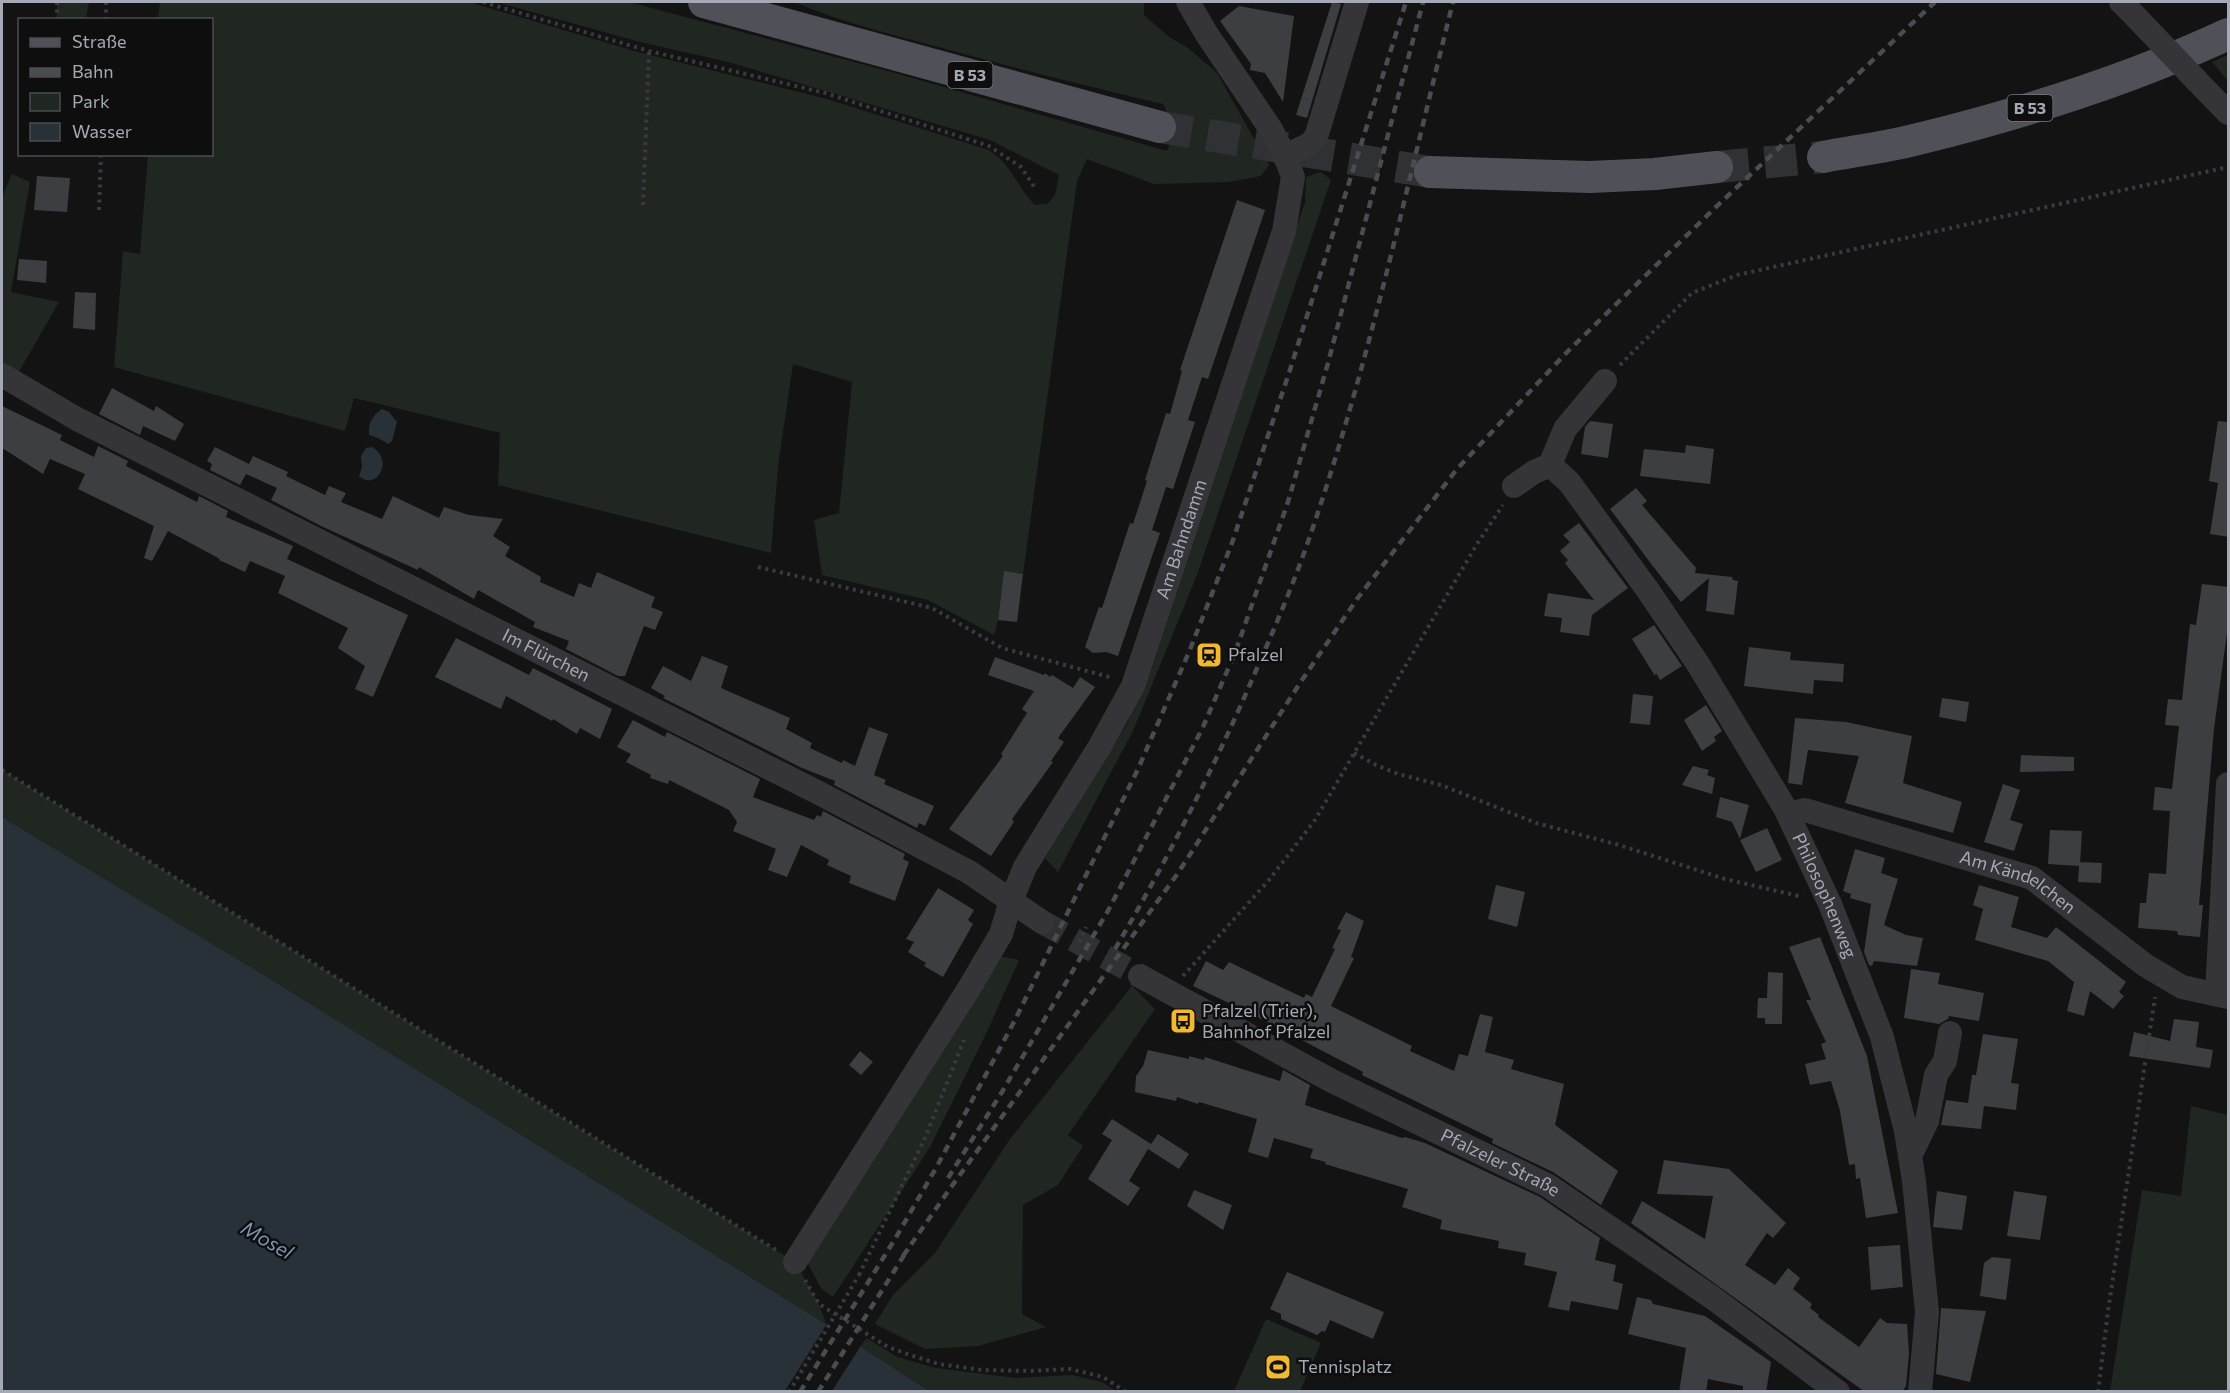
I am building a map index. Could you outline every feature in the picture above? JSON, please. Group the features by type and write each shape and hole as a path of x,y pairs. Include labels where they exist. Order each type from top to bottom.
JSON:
{"main road":[{"name":"B 53","path":"704,2 1160,127"},
{"name":"B 53","path":"1823,157 1916,140 2072,96 2136,73 2229,34"},
{"path":"1430,172 1590,177 1655,174 1717,167"}],"street":[{"name":"Am Bahndamm","path":"795,1262 1001,934 1025,867 1100,747 1133,686 1284,231 1293,177 1285,156 1272,131 1206,33 1188,2"},
{"path":"1285,156 1310,144 1316,137 1357,2"},
{"path":"2128,9 2229,113"},
{"name":"Im Flürchen","path":"2,375 77,419 819,793 969,872 1011,901"},
{"path":"1515,486 1534,472 1550,465 1565,429 1605,381"},
{"name":"Philosophenweg","path":"1550,465 1569,482 1653,598 1744,738 1788,814 1830,904 1882,1037 1910,1156 1927,1312 1920,1392"},
{"path":"2223,995 2229,784"},
{"name":"Am Kändelchen","path":"1788,814 1805,810 2032,878 2158,973 2182,987 2223,995"},
{"path":"1011,901 1042,922"},
{"name":"Pfalzeler Straße","path":"1140,976 1332,1081 1547,1185 1713,1298 1838,1392"},
{"path":"1910,1156 1926,1121 1936,1075 1945,1061 1950,1033"}],"path":[{"path":"57,2 57,18"},
{"path":"106,2 106,18"},
{"path":"483,2 649,51 825,93 989,146 1021,167 1035,188"},
{"path":"643,205 649,51"},
{"path":"99,210 101,156"},
{"path":"1605,381 1692,293 1737,275 2229,167"},
{"path":"1168,993 1269,880 1316,820 1477,544 1515,486"},
{"path":"758,567 932,608 1002,648 1133,686"},
{"path":"1354,753 1398,774 1441,785 1536,823 1620,845 1725,879 1830,904"},
{"path":"2,770 795,1262 819,1304 888,1347 939,1364 982,1370 1070,1369 1103,1377 1126,1392"},
{"path":"1079,942 1086,927"},
{"path":"2098,1392 2158,973"},
{"path":"789,1392 859,1275 925,1138 968,1031"}],"green space":[{"path":"57,2 89,2 86,18 57,18"},
{"path":"160,2 469,2 638,52 827,99 989,150 1010,170 1035,205 1047,204 1055,195 1059,175 990,140 732,63 636,41 496,2 629,2 895,73 1167,151 1175,130 1163,104 888,34 794,2 1144,2 1144,15 1217,73 1269,165 1261,176 1229,182 1154,184 1087,159 1077,181 1023,574 1004,572 994,635 928,600 822,575 814,520 839,513 852,382 793,364 778,466 771,553 498,485 500,433 354,398 345,431 114,367 123,251 140,254 148,156 213,156 213,18 158,18"},
{"path":"2228,55 2228,81 2212,62"},
{"path":"1321,172 1331,180 1197,575 1133,731 1058,872 1045,858 1127,724 1154,661 1225,438 1305,202 1306,177"},
{"path":"12,174 30,182 11,292 59,302 17,375 2,366 2,197"},
{"path":"2,770 795,1262 819,1304 826,1324 272,980 2,817"},
{"path":"999,956 1019,960 986,1034 930,1147 833,1297 821,1288 807,1262"},
{"path":"1132,986 1155,1009 1068,1135 1083,1146 1058,1185 1023,1205 1022,1314 1046,1327 978,1346 925,1349 875,1324 893,1295 935,1253 1010,1139"},
{"path":"2191,1106 2228,1115 2228,1391 2110,1391 2142,1190 2181,1196"},
{"name":"Tennisplatz","path":"1266,1319 1321,1343 1300,1391 1234,1391"},
{"path":"867,1338 897,1357 936,1368 1016,1378 1072,1375 1102,1382 1116,1391 929,1391 860,1346"}],"water":[{"path":"382,409 389,412 397,422 392,441 388,444 369,435 371,420"},
{"path":"372,447 379,453 382,466 377,477 365,480 359,476 362,467 361,456 366,448"},
{"name":"Mosel","path":"2,817 272,980 826,1324 929,1391 5,1392 2,1390"}],"pier":[{"path":"828,1322 862,1344 832,1391 785,1391"}],"building":[{"path":"1332,2 1341,4 1307,118 1296,115"},
{"path":"1239,6 1294,16 1283,102 1265,73 1250,70 1251,64 1220,21"},
{"path":"37,176 70,178 67,212 34,210"},
{"path":"1237,200 1265,210 1208,379 1202,377 1188,420 1195,422 1173,489 1166,487 1152,530 1160,533 1118,656 1106,652 1093,653 1085,647 1099,607 1102,608 1130,523 1133,524 1166,413 1170,414 1182,371 1180,370"},
{"path":"19,259 47,261 46,283 17,280"},
{"path":"75,292 96,293 95,330 73,328"},
{"path":"112,388 154,411 156,406 184,424 175,441 143,426 140,435 99,414"},
{"path":"2,406 62,435 60,440 94,457 98,446 128,461 126,466 197,502 199,496 228,511 226,517 293,546 287,559 408,615 373,697 355,689 365,666 338,648 348,628 278,593 285,576 250,561 245,572 168,531 152,561 144,558 154,526 78,489 85,474 50,459 43,474 2,448"},
{"path":"1590,421 1613,424 1608,458 1581,454 1585,427"},
{"path":"2218,421 2229,422 2229,537 2210,534 2218,483 2209,481"},
{"path":"1686,445 1714,449 1710,484 1640,476 1644,449 1685,453"},
{"path":"215,447 249,464 253,456 288,472 286,476 325,495 329,486 346,493 341,502 382,519 393,496 439,518 444,507 469,515 503,519 493,536 510,547 505,556 541,577 540,582 574,597 579,583 591,588 597,572 655,597 651,607 663,612 655,630 644,626 625,676 618,676 566,649 569,641 533,627 535,622 478,590 474,599 419,567 418,570 321,526 271,500 277,488 246,474 240,485 210,470 212,464 207,461"},
{"path":"1636,488 1647,501 1642,505 1696,568 1695,573 1732,577 1733,580 1738,581 1734,615 1706,611 1709,578 1681,602 1652,565 1610,509"},
{"path":"1579,523 1628,588 1592,615 1589,636 1560,632 1562,618 1544,616 1548,593 1594,600 1565,563 1568,560 1560,551 1570,542 1563,535"},
{"path":"1004,571 1023,574 1017,622 998,620"},
{"path":"2202,584 2229,587 2229,618 2214,729 2199,905 2203,905 2200,937 2178,935 2177,931 2138,928 2140,903 2146,903 2149,873 2166,874 2170,811 2153,810 2155,787 2172,789 2179,726 2165,725 2168,699 2182,700 2190,624 2196,625"},
{"path":"1654,625 1682,666 1660,680 1656,673 1655,676 1632,639"},
{"path":"456,638 529,675 533,668 612,709 600,739 580,728 577,734 553,719 552,721 506,696 501,709 435,677"},
{"path":"1749,647 1791,652 1790,660 1844,664 1843,682 1814,680 1813,694 1744,686"},
{"path":"702,656 728,666 721,688 790,718 786,729 812,743 810,748 842,763 843,760 855,766 869,727 888,734 874,775 886,780 884,784 934,806 925,826 919,823 917,828 834,785 835,781 802,768 663,698 665,696 651,688 663,666 691,681"},
{"path":"995,657 1044,675 1045,673 1050,677 1052,675 1073,688 1080,677 1095,687 1058,738 1064,742 1051,761 1053,762 1012,819 1014,822 991,856 949,829 1003,756 1001,754 1027,713 1022,709 1034,691 988,675"},
{"path":"1633,694 1653,696 1650,725 1630,723"},
{"path":"1942,698 1969,702 1966,722 1939,717"},
{"path":"1706,705 1722,731 1714,737 1716,741 1702,751 1684,720"},
{"path":"1795,718 1846,722 1912,736 1903,783 1962,802 1953,833 1845,803 1859,756 1808,750 1802,785 1788,783"},
{"path":"633,720 665,737 667,732 760,779 753,797 814,820 817,815 821,817 823,811 905,854 903,859 909,862 895,901 849,883 851,876 827,865 829,860 801,845 787,877 768,870 776,849 733,831 737,822 729,810 669,780 668,784 650,778 651,775 626,762 631,754 617,747"},
{"path":"2021,755 2074,757 2074,771 2020,772"},
{"path":"1693,766 1709,770 1707,775 1715,778 1712,794 1682,785"},
{"path":"2003,784 2020,790 2010,820 2023,824 2014,851 1984,842"},
{"path":"1720,797 1749,805 1740,839 1732,822 1716,817"},
{"path":"1767,828 1782,860 1756,872 1740,840"},
{"path":"2050,830 2082,831 2080,862 2102,863 2101,883 2078,882 2079,866 2048,864"},
{"path":"1855,849 1885,858 1881,873 1898,879 1884,925 1906,935 1923,938 1917,966 1874,961 1872,966 1869,965 1864,952 1871,904 1850,898 1851,894 1843,891"},
{"path":"1496,885 1525,892 1517,927 1488,919"},
{"path":"1979,885 2019,897 2011,927 2047,938 2056,927 2126,982 2119,992 2124,996 2113,1009 2090,991 2084,1016 2067,1011 2074,982 2048,961 1975,940 1983,909 1973,905"},
{"path":"938,888 974,910 968,920 973,924 943,977 924,966 926,963 908,952 914,942 906,939"},
{"path":"1346,912 1364,921 1351,957 1354,958 1331,1006 1412,1046 1410,1051 1454,1071 1459,1054 1468,1056 1480,1014 1493,1017 1485,1052 1514,1060 1511,1069 1564,1084 1555,1125 1618,1171 1601,1205 1553,1172 1492,1143 1493,1139 1362,1075 1363,1072 1193,986 1206,961 1223,970 1229,962 1304,998 1306,994 1312,997 1335,949 1332,948 1341,930 1337,929"},
{"path":"1820,937 1867,1056 1898,1213 1866,1218 1860,1178 1856,1179 1855,1164 1849,1165 1840,1111 1831,1081 1810,1085 1805,1064 1826,1059 1821,1044 1826,1042 1806,1000 1811,1000 1789,947"},
{"path":"1911,969 1940,973 1938,984 1984,993 1979,1021 1949,1016 1939,1024 1904,1018"},
{"path":"1768,972 1783,973 1782,1024 1765,1024 1765,1018 1757,1018 1758,998 1767,998"},
{"path":"2174,1019 2199,1022 2196,1047 2213,1050 2210,1068 2129,1056 2134,1032 2170,1041"},
{"path":"1983,1034 2018,1039 2011,1083 2019,1084 2016,1110 1984,1106 1981,1129 1941,1125 1946,1100 1968,1103 1972,1075 1976,1075"},
{"path":"1148,1050 1189,1059 1189,1056 1204,1060 1205,1057 1280,1081 1283,1070 1310,1085 1305,1105 1402,1138 1425,1143 1540,1197 1600,1238 1595,1260 1616,1265 1613,1281 1623,1284 1618,1310 1571,1301 1569,1311 1548,1307 1557,1272 1524,1265 1526,1253 1498,1248 1499,1241 1440,1229 1442,1220 1402,1207 1408,1189 1325,1164 1326,1162 1310,1158 1313,1149 1274,1138 1268,1158 1248,1152 1257,1119 1177,1097 1176,1101 1135,1092 1136,1076 1143,1066"},
{"path":"860,1051 873,1062 861,1075 849,1065"},
{"path":"1112,1119 1151,1144 1158,1134 1189,1154 1179,1169 1148,1149 1129,1181 1140,1188 1128,1206 1088,1179 1112,1140 1102,1134"},
{"path":"1664,1160 1729,1169 1786,1223 1773,1238 1767,1233 1745,1265 1775,1285 1788,1268 1800,1278 1793,1289 1812,1304 1810,1308 1819,1315 1818,1317 1859,1347 1880,1318 1887,1323 1907,1324 1909,1353 1906,1386 1902,1392 1865,1392 1631,1223 1642,1201 1705,1239 1713,1196 1657,1194"},
{"path":"1194,1190 1232,1205 1223,1230 1187,1206"},
{"path":"1937,1191 1967,1196 1962,1230 1933,1227"},
{"path":"2014,1191 2047,1196 2040,1240 2007,1236"},
{"path":"1900,1245 1903,1287 1871,1290 1868,1247"},
{"path":"1992,1257 2011,1259 2006,1300 1980,1296 1984,1263"},
{"path":"1287,1272 1384,1312 1373,1339 1330,1320 1325,1332 1322,1331 1317,1335 1281,1319 1281,1314 1270,1309"},
{"path":"1637,1297 1651,1300 1653,1304 1705,1316 1771,1362 1766,1392 1743,1392 1743,1386 1708,1379 1706,1392 1679,1392 1686,1348 1628,1334"},
{"path":"1941,1308 1986,1311 1970,1382 1936,1374"}],"tunnel":[{"path":"1160,127 1430,172"},
{"path":"1717,167 1823,157"},
{"path":"1042,922 1140,976"}],"railway":[{"path":"800,1392 895,1239 936,1168 1015,1020 1138,769 1189,652 1232,543 1289,373 1406,2"},
{"path":"948,1178 1002,1092 1109,909 1203,727 1235,653 1288,502 1328,363 1423,2"},
{"path":"1115,949 1170,851 1204,784 1236,716 1303,555 1332,470 1370,338 1453,2"},
{"path":"903,1256 1178,873 1357,599 1457,469 1568,351 1718,205 1935,2"},
{"path":"818,1392 908,1249"}],"place":[{"name":"Pfalzel","path":"1209,655"},
{"name":"Pfalzel (Trier), Bahnhof Pfalzel","path":"1183,1021"},
{"name":"Tennisplatz","path":"1278,1367"}]}
